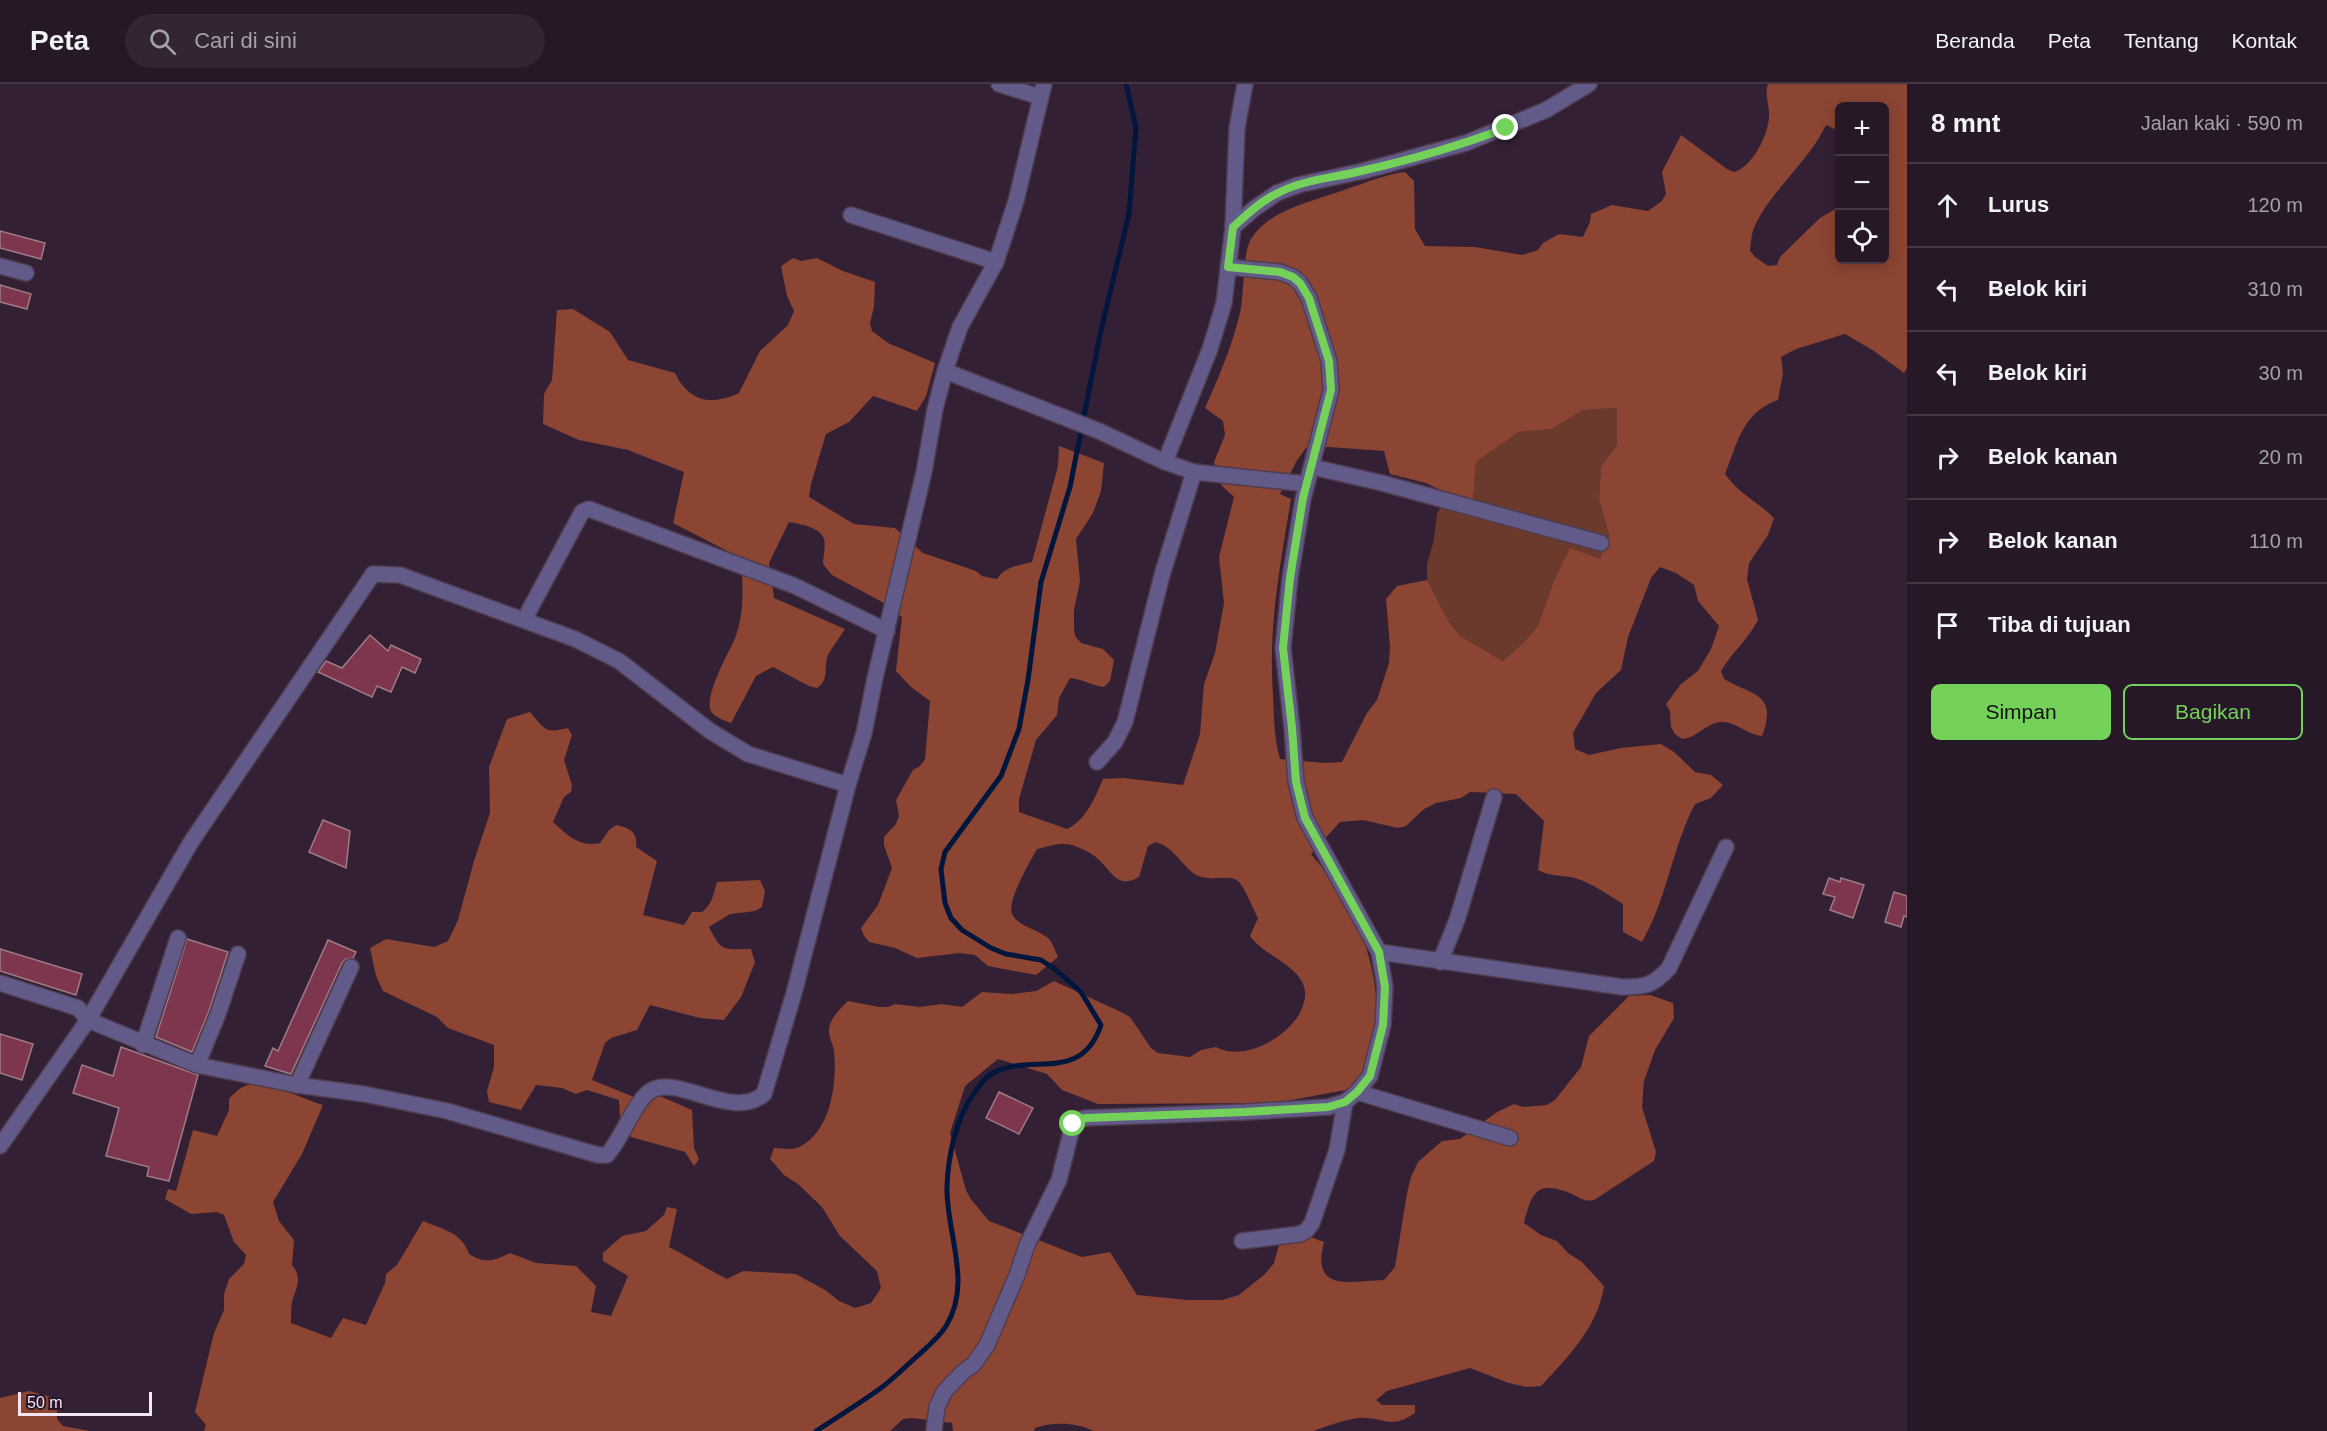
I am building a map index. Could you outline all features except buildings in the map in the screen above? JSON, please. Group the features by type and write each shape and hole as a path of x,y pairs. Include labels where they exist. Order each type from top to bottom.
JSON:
{"street":[{"path":"0,983 78,1008 88,1020 143,1045 197,1065 447,1111 598,1155 608,1155 615,1147 644,1096 653,1089 665,1087 731,1102 756,1101 764,1094 794,993 848,785 864,733 945,371 960,327 996,262 1016,201 1042,90 999,84"},
{"path":"1165,462 1210,349 1224,303 1233,227 1236,136 1245,84"},
{"path":"1233,227 1277,193 1298,185 1363,171 1466,143 1546,110 1589,84"},
{"path":"851,215 996,262"},
{"path":"0,266 26,273"},
{"path":"934,1431 937,1407 944,1392 974,1364 987,1346 1027,1245 1059,1180 1073,1124 1078,1120 1328,1107 1351,1097 1370,1076 1383,1025 1385,987 1379,952 1305,818 1296,782 1283,648 1295,539 1331,390 1329,361 1309,298 1300,283 1293,277 1280,272 1228,267"},
{"path":"945,371 1099,431 1165,462 1194,472 1307,484"},
{"path":"1312,467 1382,483 1601,543"},
{"path":"1097,762 1115,742 1125,722 1162,575 1194,472"},
{"path":"524,620 582,512 589,509 795,586 886,631"},
{"path":"0,1146 88,1020 192,842 370,576 380,573 400,575 575,639 619,661 710,730 748,754 848,785"},
{"path":"1440,962 1457,920 1494,797"},
{"path":"1379,952 1622,987 1642,987 1658,981 1669,968 1726,846"},
{"path":"143,1045 178,938"},
{"path":"197,1065 218,1014 238,954"},
{"path":"297,1085 351,967"},
{"path":"1351,1097 1510,1138"},
{"path":"1242,1241 1300,1234 1307,1230 1312,1223 1337,1150 1351,1097"}],"shaded area":[{"path":"1768,84 1907,84 1907,368 1904,373 1874,351 1845,334 1796,349 1781,357 1783,373 1778,400 1756,413 1749,421 1734,451 1725,474 1736,487 1774,518 1768,535 1749,563 1747,579 1758,620 1721,671 1724,679 1753,693 1765,704 1766,722 1762,736 1726,722 1711,725 1687,738 1682,739 1675,734 1671,727 1670,711 1666,704 1681,684 1698,671 1711,649 1719,626 1698,601 1694,585 1676,573 1660,567 1651,578 1628,637 1621,670 1596,693 1573,733 1575,749 1589,755 1621,748 1661,744 1674,752 1695,772 1711,775 1723,785 1711,798 1695,804 1687,821 1658,908 1642,942 1623,932 1623,904 1581,880 1547,874 1538,870 1544,821 1516,794 1470,792 1461,798 1436,803 1424,809 1406,826 1398,828 1363,820 1340,822 1311,854 1336,883 1348,902 1364,939 1374,981 1377,1003 1376,1045 1370,1067 1351,1089 1275,1103 1098,1104 1062,1090 1047,1074 998,1059 965,1086 950,1133 966,1190 989,1221 1082,1257 1110,1252 1137,1295 1188,1300 1222,1300 1239,1295 1265,1274 1274,1263 1284,1227 1324,1242 1321,1258 1323,1270 1328,1277 1346,1282 1384,1280 1395,1267 1407,1193 1418,1162 1442,1141 1460,1139 1497,1112 1514,1104 1523,1107 1547,1105 1555,1100 1581,1067 1589,1036 1629,996 1650,995 1673,1003 1674,1018 1655,1050 1644,1081 1642,1107 1656,1152 1654,1161 1594,1200 1585,1200 1551,1188 1538,1191 1530,1203 1524,1223 1541,1235 1557,1241 1568,1253 1582,1262 1604,1286 1601,1301 1589,1328 1541,1386 1526,1387 1509,1383 1470,1368 1387,1391 1376,1400 1382,1405 1415,1405 1415,1413 1399,1421 1386,1422 1358,1418 1313,1431 1093,1431 1079,1426 1056,1424 1041,1426 1035,1428 1034,1431 953,1431 952,1423 912,1418 903,1419 890,1431 204,1431 206,1425 195,1412 214,1333 224,1310 224,1294 229,1279 244,1264 246,1255 234,1242 224,1215 217,1212 191,1214 165,1199 168,1189 176,1191 193,1130 217,1136 229,1110 229,1099 237,1090 245,1086 256,1084 276,1088 323,1105 302,1154 273,1202 279,1221 294,1240 292,1265 298,1279 292,1302 291,1323 331,1338 343,1318 366,1325 385,1283 386,1274 397,1265 423,1221 456,1236 462,1241 469,1254 480,1259 494,1259 510,1253 536,1263 576,1266 596,1286 591,1312 611,1316 628,1276 603,1261 603,1253 622,1236 646,1231 664,1215 667,1207 677,1209 669,1247 727,1279 743,1271 796,1274 825,1290 839,1301 855,1308 871,1303 881,1288 877,1271 840,1236 822,1207 798,1184 784,1175 770,1159 774,1148 788,1149 801,1146 820,1128 826,1116 833,1090 835,1062 829,1028 835,1015 848,1001 879,1007 895,1004 920,1007 942,1004 962,1007 982,992 1011,994 1036,991 1054,981 1130,1017 1151,1048 1158,1053 1190,1057 1201,1050 1216,1047 1229,1051 1243,1051 1259,1047 1286,1030 1297,1018 1303,1005 1305,991 1297,975 1264,950 1250,936 1258,918 1241,884 1234,879 1206,878 1196,875 1173,852 1156,842 1148,846 1139,877 1125,881 1116,877 1095,856 1077,847 1061,844 1037,849 1020,881 1011,908 1012,914 1019,922 1050,940 1058,957 1036,975 988,966 975,955 960,953 917,958 895,948 869,942 861,928 878,905 892,868 884,845 884,837 896,824 899,816 896,800 913,770 925,759 930,701 911,687 896,671 902,617 882,602 832,575 823,564 825,545 822,535 809,527 789,522 769,563 774,598 845,629 829,653 824,681 817,688 773,667 756,676 731,723 715,715 710,705 713,686 738,631 742,610 741,558 673,523 684,472 628,450 579,440 543,424 544,394 552,380 557,310 573,309 610,332 628,360 675,373 694,396 710,400 739,393 760,351 788,325 794,311 787,296 781,266 793,258 801,261 817,258 843,271 875,282 874,307 870,323 872,331 888,343 935,363 926,396 917,411 873,396 849,422 826,434 809,497 854,524 895,528 923,553 976,571 982,576 997,579 1008,569 1032,562 1058,466 1059,446 1104,463 1101,491 1093,513 1076,539 1080,581 1074,610 1074,628 1075,636 1081,643 1103,649 1114,660 1110,681 1104,687 1070,678 1059,698 1057,715 1036,740 1019,799 1019,812 1067,829 1085,814 1103,779 1123,778 1183,785 1200,734 1204,684 1215,653 1224,603 1219,557 1234,497 1221,485 1214,462 1225,435 1223,421 1205,408 1237,325 1248,247 1257,230 1279,214 1292,208 1389,175 1405,172 1414,181 1415,229 1425,246 1475,247 1522,255 1538,250 1543,243 1559,234 1583,237 1591,214 1612,205 1648,211 1662,201 1666,194 1662,172 1681,135 1727,169 1734,172 1741,169 1758,150 1766,133 1769,117","holes":["1617,408 1617,445 1601,466 1599,499 1609,535 1600,559 1570,548 1553,583 1538,625 1526,640 1503,661 1460,636 1449,622 1427,580 1397,586 1386,599 1389,663 1377,700 1367,713 1342,762 1325,763 1280,759 1274,719 1272,645 1276,597 1291,499 1280,494 1296,462 1306,448 1329,447 1384,451 1390,474 1426,483 1452,496 1473,502 1476,462 1519,432 1552,429 1583,410"]},
{"path":"1617,408 1617,445 1601,466 1599,499 1609,535 1600,559 1553,583 1538,625 1526,640 1503,661 1460,636 1449,622 1427,580 1427,564 1434,540 1437,513 1449,494 1473,502 1476,462 1519,432 1552,429 1583,410"},
{"path":"530,712 546,729 568,728 572,735 564,760 572,785 571,792 564,797 553,822 569,836 586,844 600,843 609,830 616,825 625,828 634,834 636,847 657,861 643,915 684,925 692,912 702,912 708,905 717,882 760,880 765,891 762,907 755,911 730,914 709,927 724,948 751,949 755,962 741,997 724,1020 700,1018 650,1005 637,1030 611,1038 605,1043 592,1080 634,1097 660,1096 692,1110 694,1148 699,1159 694,1166 685,1152 631,1137 620,1117 619,1100 587,1090 576,1094 562,1088 536,1085 521,1110 489,1102 487,1091 494,1067 494,1045 448,1028 437,1017 383,991 376,976 370,948 386,939 434,947 448,941 458,920 490,813 489,767 507,719"},
{"path":"29,1391 51,1397 57,1403 57,1419 63,1426 90,1431 0,1431 0,1398"}],"waterway":[{"path":"816,1431 885,1385 932,1343 946,1326 954,1310 958,1275 947,1187 951,1150 968,1102 991,1074 1008,1067 1068,1061 1081,1054 1092,1043 1101,1025 1081,992 1055,969 1041,960 1006,954 991,948 962,930 951,918 945,903 941,869 945,852 1001,776 1019,729 1041,582 1070,487 1101,330 1129,214 1136,127 1126,84"}],"route":[{"path":"1073,1124 1086,1118 1328,1107 1345,1102 1370,1076 1383,1025 1385,987 1379,952 1305,818 1296,782 1283,648 1295,539 1303,498 1331,390 1329,361 1309,298 1300,283 1293,277 1280,272 1228,267 1233,227 1277,193 1298,185 1363,171 1466,143 1506,128"}]}
